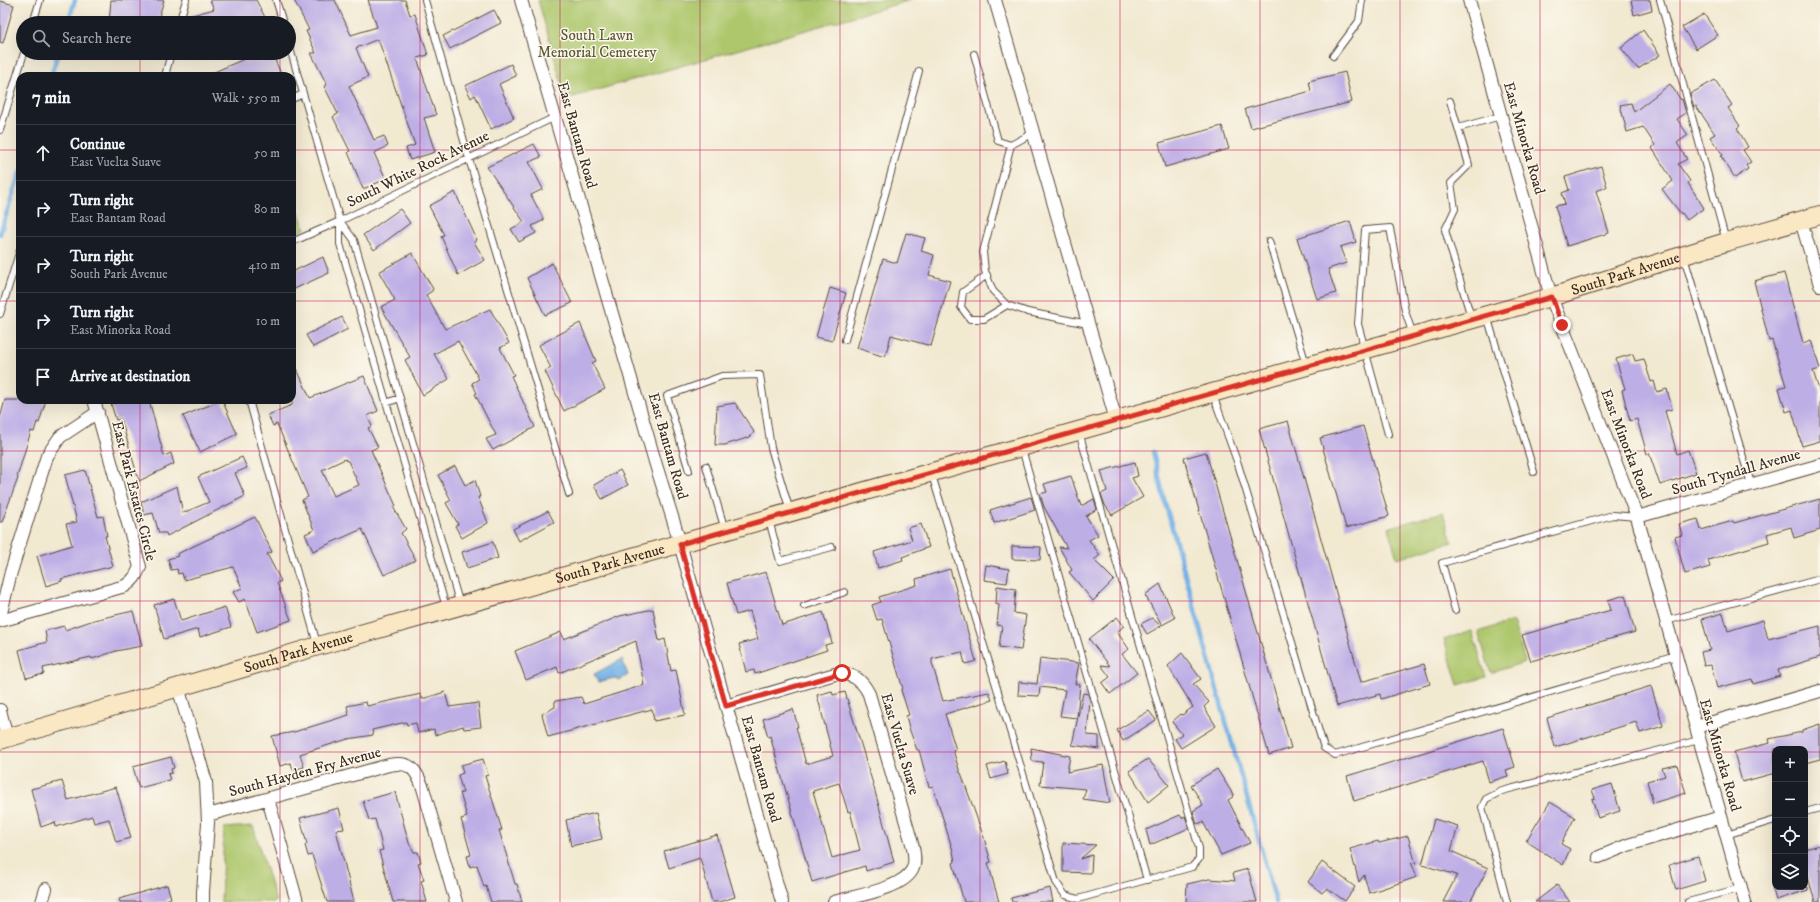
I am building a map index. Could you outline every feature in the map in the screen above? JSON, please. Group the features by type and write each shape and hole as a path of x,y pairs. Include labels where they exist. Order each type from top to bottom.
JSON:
{"main road":[{"name":"South Park Avenue","path":"3,739 318,646 1413,335 1552,297 1726,242 1820,215"}],"street":[{"name":"East Bantam Road","path":"521,0 680,544 782,902"},
{"path":"995,0 1116,420"},
{"name":"East Minorka Road","path":"1469,0 1552,297 1638,517 1745,902"},
{"path":"1801,221 1820,285"},
{"name":"East Park Estates Circle","path":"0,621 122,587 130,583 136,576 140,567 95,404"},
{"name":"East Park Estates Circle","path":"0,617 11,572 47,456 60,437 98,412"},
{"name":"South Tyndall Avenue","path":"1638,517 1820,465"},
{"name":"East Vuelta Suave","path":"726,706 835,674 858,673 866,686 913,847 916,874 898,884 834,902"},
{"path":"178,687 206,782 208,815 203,892 204,902"},
{"path":"1696,727 1820,691"},
{"path":"0,710 3,739"},
{"name":"South Hayden Fry Avenue","path":"208,815 389,765 399,763 411,767 418,774 423,788 456,902"},
{"path":"268,798 297,902"},
{"path":"1600,857 1628,845 1721,817"},
{"path":"42,902 46,889"}],"lane":[{"path":"35,16 40,0"},
{"path":"181,16 186,0"},
{"path":"276,0 281,16"},
{"path":"425,0 469,160 569,494"},
{"path":"1333,56 1359,21 1362,0"},
{"path":"1660,0 1726,242"},
{"path":"974,54 998,141 1012,145"},
{"path":"18,72 22,60"},
{"path":"166,72 169,60"},
{"path":"293,60 340,221 340,244 386,403 454,608"},
{"path":"845,340 919,71"},
{"path":"0,130 16,79"},
{"path":"296,97 302,94"},
{"path":"1450,101 1469,165 1451,183 1455,210 1446,230 1479,317 1534,472"},
{"path":"1458,128 1501,116"},
{"name":"South White Rock Avenue","path":"296,240 469,160 555,117"},
{"path":"1033,133 1012,145 983,252 985,271 993,291 1007,304 1028,312 1088,324"},
{"path":"340,221 354,240 400,398 454,608"},
{"path":"1388,434 1358,324 1365,230 1390,228 1405,311 1413,335"},
{"path":"1269,241 1307,365"},
{"path":"1684,256 1751,484"},
{"path":"0,314 16,263"},
{"path":"987,275 963,292 961,307 970,319 984,319 1007,304"},
{"path":"689,471 667,396 722,376 760,375 771,448 791,512"},
{"path":"1212,392 1238,464 1324,748 1335,755 1676,655"},
{"path":"386,403 400,398"},
{"path":"250,404 318,646"},
{"path":"931,472 1056,882 1065,895 1078,899 1148,880 1192,867 1198,859 1198,848 1079,431"},
{"path":"1022,447 1148,880"},
{"path":"706,466 726,531"},
{"path":"1455,610 1442,563 1613,515 1638,517"},
{"path":"768,518 780,561 832,547"},
{"path":"1666,621 1820,579"},
{"path":"804,606 845,592"},
{"path":"1507,902 1482,807 1486,799 1502,791 1699,740"},
{"path":"1808,811 1820,808"},
{"path":"1726,835 1772,821"},
{"path":"1688,902 1741,888"}],"green space":[{"name":"South Lawn Memorial Cemetery","path":"538,0 911,0 566,99"},
{"path":"296,206 305,229 296,233"},
{"path":"1443,512 1452,542 1397,558 1388,528"},
{"path":"1513,621 1525,662 1491,673 1478,632"},
{"path":"1472,631 1486,677 1458,685 1444,639"},
{"path":"253,826 276,902 221,902 224,828"}],"water":[{"path":"622,659 628,675 620,680 614,678 598,682 594,674"}],"building":[{"path":"111,0 164,0 159,16 110,16"},
{"path":"210,0 256,0 264,16 189,16 214,9"},
{"path":"294,0 335,0 351,35 377,27 368,0 405,0 410,15 415,14 428,55 417,58 436,115 424,118 435,152 410,160 406,148 415,145 378,39 356,48 368,77 349,86 374,140 384,136 388,146 374,153 386,179 363,189 348,152 350,151 333,117 338,114 324,86 327,85 311,53 316,53 306,31 309,30"},
{"path":"1631,0 1650,0 1652,10 1634,15"},
{"path":"0,1 14,5 3,43 0,42"},
{"path":"494,10 501,23 450,49 443,36"},
{"path":"1704,14 1718,35 1696,49 1682,27"},
{"path":"1643,30 1660,55 1638,69 1621,48"},
{"path":"242,60 275,60 280,72 214,72"},
{"path":"511,64 516,76 499,84 514,118 491,129 475,95 471,98 465,86"},
{"path":"1345,72 1352,102 1251,128 1245,109 1311,91 1309,81"},
{"path":"1715,80 1732,105 1728,108 1740,126 1737,128 1748,147 1743,150 1751,162 1746,165 1748,169 1735,178 1721,156 1723,155 1710,137 1715,134 1696,106 1694,107 1690,94"},
{"path":"1670,84 1681,100 1682,99 1686,113 1677,119 1688,135 1677,143 1687,159 1678,164 1690,181 1688,183 1704,208 1687,220 1662,189 1673,181 1652,148 1655,145 1643,127 1627,132 1620,105 1631,103 1634,112"},
{"path":"1222,126 1229,149 1165,167 1159,143"},
{"path":"534,144 541,157 529,162 543,189 531,195 544,220 532,226 536,233 519,242 511,229 524,222 487,167"},
{"path":"1601,166 1607,187 1596,191 1609,233 1567,246 1555,206 1565,204 1562,193 1569,190 1565,177"},
{"path":"455,192 477,240 474,242 485,260 458,275 441,236 444,235 429,206"},
{"path":"400,209 410,223 374,250 363,235"},
{"path":"1350,221 1356,242 1340,247 1346,263 1328,269 1336,293 1317,299 1297,238"},
{"path":"906,233 925,238 921,251 934,255 929,275 950,281 931,346 891,335 885,357 857,348 883,259 897,263"},
{"path":"412,253 433,289 426,295 445,329 490,309 509,343 500,348 514,375 511,376 535,427 493,450 486,439 496,435 475,394 477,393 472,383 479,379 458,341 434,354 449,379 423,395 405,360 410,357 381,307 395,300 379,272"},
{"path":"323,257 329,273 296,288 296,270"},
{"path":"552,263 572,303 545,315 527,278"},
{"path":"1784,273 1803,343 1811,340 1820,369 1813,371 1820,393 1820,441 1802,446 1792,410 1786,412 1779,388 1786,386 1772,340 1769,341 1754,281"},
{"path":"830,288 846,293 832,341 816,337"},
{"path":"342,317 348,329 313,347 306,335"},
{"path":"580,323 596,361 592,363 605,389 564,411 545,371 551,368 539,345"},
{"path":"1633,354 1635,361 1644,359 1651,382 1654,381 1657,392 1667,389 1672,409 1665,411 1677,454 1688,450 1696,473 1660,485 1649,453 1647,454 1637,419 1630,421 1622,390 1625,389 1616,359"},
{"path":"296,367 310,398 364,376 378,411 367,416 372,426 368,428 378,447 371,450 396,506 393,507 406,529 401,533 416,560 384,575 362,529 313,551 305,534 314,530 302,500 308,497 277,424 273,426 268,415 292,404 296,404","holes":["345,459 348,461 359,485 334,496 322,470"]},
{"path":"5,400 16,400 16,404 45,404 39,423 37,422 34,432 31,431 17,477 18,478 2,522 0,522 0,418"},
{"path":"735,403 754,432 750,437 725,445 715,445 717,406"},
{"path":"111,404 150,404 164,456 171,453 174,464 139,481 121,419 116,420"},
{"path":"212,404 224,404 237,434 200,452 183,416"},
{"path":"1288,421 1361,682 1424,664 1430,684 1381,699 1380,694 1337,706 1259,429"},
{"path":"1363,426 1389,516 1346,528 1320,438"},
{"path":"1206,452 1291,748 1269,755 1184,458"},
{"path":"242,457 247,468 235,473 245,496 167,536 166,533 159,533 153,513 144,515 141,502 177,486 183,513 209,502 198,477"},
{"path":"1135,462 1138,476 1132,478 1143,497 1112,515 1105,505 1101,494 1107,491 1101,471"},
{"path":"455,466 465,485 475,480 480,497 478,497 488,523 462,538 455,526 458,524 446,503 451,500 438,475"},
{"path":"85,470 98,517 103,516 107,536 105,536 113,566 61,579 62,581 46,586 37,556 72,545 66,524 77,522 65,475"},
{"path":"620,470 628,485 602,499 594,485"},
{"path":"1071,476 1081,506 1094,499 1097,509 1086,516 1098,535 1089,540 1100,555 1094,560 1114,580 1093,601 1069,572 1072,570 1059,547 1067,548 1044,507 1040,494 1047,492 1044,484"},
{"path":"1031,497 1035,510 994,523 990,510"},
{"path":"1820,499 1820,530 1794,538 1791,527 1767,534 1769,542 1708,560 1710,567 1685,574 1675,537 1682,535 1679,524 1698,519 1701,530 1733,521 1734,523"},
{"path":"548,511 554,522 519,541 513,529"},
{"path":"255,517 272,552 267,554 281,581 277,583 291,620 257,632 245,599 239,602 233,592 242,588 233,567 184,580 182,573 178,574 177,569 171,570 168,559 178,556 177,554"},
{"path":"921,524 929,547 902,557 903,560 878,568 874,552 912,540 908,528"},
{"path":"493,542 498,558 467,568 462,552"},
{"path":"1012,546 1041,547 1040,560 1012,559"},
{"path":"986,565 1009,569 1007,583 984,580"},
{"path":"950,569 976,661 965,664 962,652 932,659 932,663 943,701 989,692 992,700 945,714 956,750 953,750 960,773 984,838 991,862 988,863 999,902 964,902 953,863 955,862 953,851 933,786 929,787 919,750 917,750 910,731 906,716 909,715 901,690 903,689 882,619 877,620 872,605 881,602 879,597 917,585 916,579"},
{"path":"766,572 782,625 823,612 832,643 825,645 827,650 755,674 754,670 746,672 739,644 758,639 750,611 736,615 727,583"},
{"path":"1160,584 1175,618 1162,625 1145,595"},
{"path":"997,586 1016,589 1014,613 1026,615 1021,650 999,647 1002,626 997,625 999,605 996,604"},
{"path":"1625,595 1635,632 1531,661 1522,635 1611,610 1608,600"},
{"path":"174,599 181,621 225,607 231,627 200,637 198,629 164,639 154,605"},
{"path":"653,609 659,641 665,639 671,671 676,670 685,715 654,721 652,709 548,737 542,714 555,707 555,701 581,697 584,704 644,685 636,641 559,673 557,667 526,680 515,651 561,632 564,639 620,616"},
{"path":"133,611 142,646 116,651 92,659 91,657 43,668 44,674 26,678 19,650 47,642 45,631 64,626 65,630 94,620"},
{"path":"1723,613 1728,631 1763,620 1768,639 1820,626 1820,657 1778,670 1780,676 1753,684 1752,679 1717,688 1711,665 1704,666 1701,652 1710,650 1702,619"},
{"path":"1117,617 1124,626 1117,632 1129,649 1122,654 1137,673 1110,694 1102,683 1110,677 1101,665 1110,666 1089,639"},
{"path":"1152,618 1161,626 1147,634 1141,624"},
{"path":"1182,653 1201,679 1193,684 1209,702 1204,707 1216,726 1181,748 1175,739 1182,734 1172,722 1181,714 1182,715 1193,707 1168,666"},
{"path":"1040,658 1079,663 1075,684 1080,685 1077,718 1060,716 1065,690 1040,687 1039,696 1018,695 1019,682 1037,684"},
{"path":"1651,686 1663,726 1640,733 1636,722 1555,747 1547,718"},
{"path":"832,691 833,695 845,692 873,784 894,862 866,871 865,866 812,882 770,736 768,737 763,719 793,709 798,727 796,727 806,764 833,756 817,695","holes":["839,783 848,812 850,811 860,850 832,858 813,791"]},
{"path":"445,692 449,707 478,703 481,727 464,729 463,726 435,735 434,729 418,733 416,723 407,725 406,722 372,730 373,735 348,739 300,754 304,767 293,770 291,763 280,766 272,736 294,732 349,715 347,706 366,702 367,706 421,694 422,699"},
{"path":"1083,693 1088,694 1090,701 1087,735 1099,736 1099,749 1072,745"},
{"path":"1149,711 1156,720 1123,741 1117,730"},
{"path":"1820,724 1820,759 1808,762 1808,746 1772,746 1772,774 1742,782 1734,752 1770,743 1769,739 1802,732 1802,730"},
{"path":"1503,728 1515,767 1506,770 1508,776 1489,782 1483,761 1354,801 1347,776"},
{"path":"1031,748 1070,756 1067,772 1103,765 1110,803 1083,799 1086,789 1040,785 1043,762 1032,761"},
{"path":"171,757 174,768 171,769 172,773 168,774 170,780 139,788 133,767"},
{"path":"483,759 488,775 485,776 502,830 499,830 522,902 491,902 486,886 484,887 477,865 470,867 467,856 471,855 461,819 467,817 460,793 463,793 458,775 463,773 461,765"},
{"path":"1148,759 1169,785 1148,802 1129,771"},
{"path":"1005,761 1008,774 991,779 987,766"},
{"path":"1677,765 1686,793 1653,803 1647,781 1665,776 1662,768"},
{"path":"1217,769 1234,796 1228,800 1250,843 1221,855 1203,822 1197,824 1193,811 1203,805 1191,785"},
{"path":"62,781 68,800 116,787 131,838 116,842 109,819 94,823 92,816 56,827 55,822 41,827 31,789"},
{"path":"1612,784 1620,811 1598,818 1592,799 1595,798 1592,790"},
{"path":"395,792 409,843 414,852 418,852 421,862 418,863 424,880 421,881 427,902 393,902 379,851 383,850 375,819 369,820 363,801"},
{"path":"1550,802 1575,817 1561,844 1570,849 1563,865 1526,841"},
{"path":"339,808 344,829 336,830 354,902 327,902 312,855 308,856 305,845 307,844 300,818"},
{"path":"596,813 602,839 571,846 566,820"},
{"path":"1180,815 1182,818 1185,816 1189,828 1150,845 1146,830"},
{"path":"1434,819 1458,826 1451,851 1488,868 1470,902 1443,902 1457,875 1422,865"},
{"path":"717,835 735,897 719,902 712,902 700,858 669,868 664,851"},
{"path":"1408,836 1416,864 1411,862 1417,877 1369,893 1364,875 1359,882 1350,849 1378,841 1379,843"},
{"path":"1063,843 1096,845 1080,859 1092,855 1091,873 1063,872"},
{"path":"1820,845 1820,902 1815,902 1808,877 1808,848"},
{"path":"1698,856 1705,881 1676,890 1669,865"},
{"path":"1322,862 1355,887 1345,901 1327,888 1322,893 1308,882"},
{"path":"1248,869 1257,902 1186,902 1187,884 1209,879 1235,881 1233,873"},
{"path":"167,885 171,898 166,900 167,902 120,902 119,899"},
{"path":"1557,885 1570,902 1535,902"},
{"path":"1050,888 1053,902 1012,902 1011,898"},
{"path":"1773,890 1808,890 1776,900"}],"waterway":[{"path":"70,16 75,0"},
{"path":"52,72 56,60"},
{"path":"0,234 16,184"},
{"path":"1153,452 1163,495 1276,902"}],"route":[{"path":"842,673 726,706 680,544 1212,392 1552,297 1562,325"}]}
